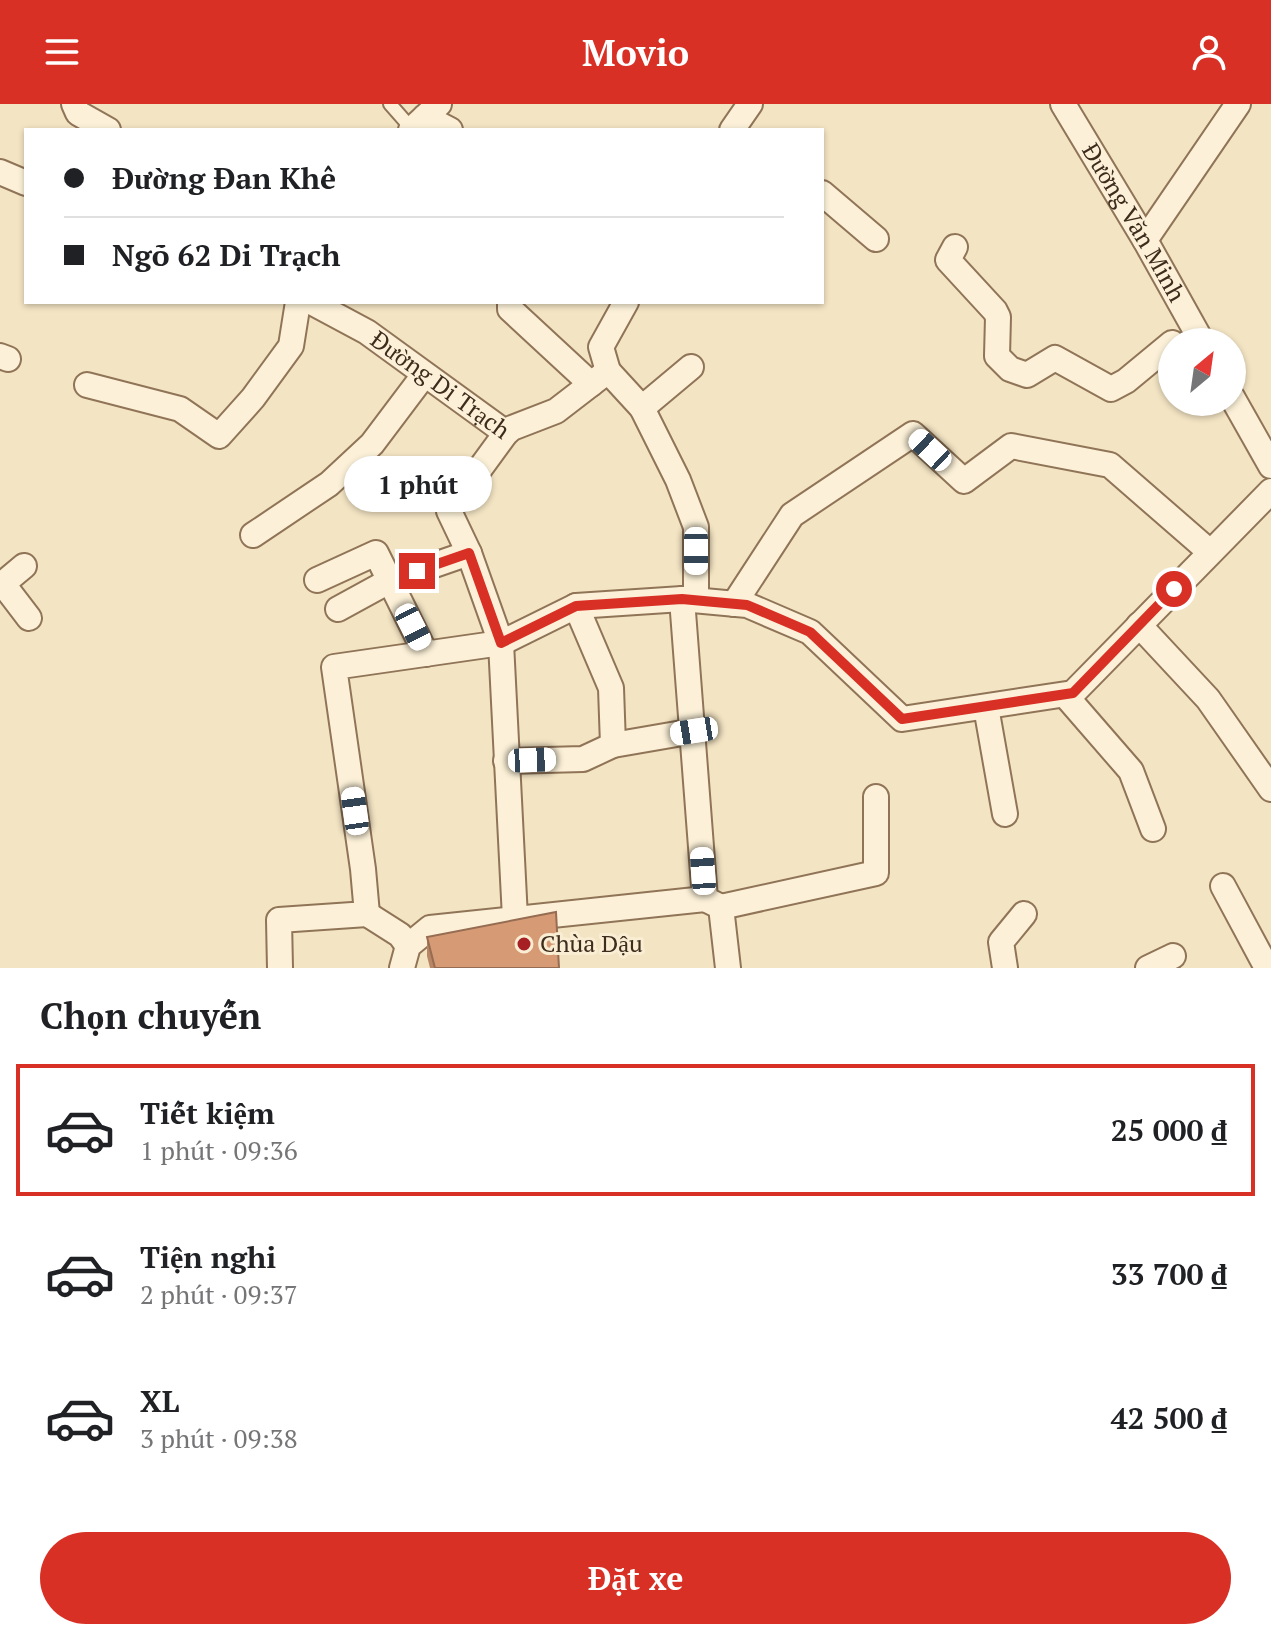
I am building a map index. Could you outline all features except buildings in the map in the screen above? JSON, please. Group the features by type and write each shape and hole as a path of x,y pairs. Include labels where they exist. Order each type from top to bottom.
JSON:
{"street":[{"path":"74,104 78,113 104,128"},
{"name":"Đường Văn Minh","path":"1063,104 1194,328"},
{"path":"1145,240 1238,104"},
{"path":"422,120 444,128"},
{"path":"0,172 24,182"},
{"path":"824,195 876,239"},
{"path":"955,247 948,260 995,311 998,323 997,356 1010,369 1027,375 1055,358 1111,389 1158,355"},
{"path":"87,385 180,409 219,436 253,398 291,346 298,304"},
{"name":"Đường Di Trạch","path":"315,304 367,332 506,433 449,511 469,553 501,643 515,918"},
{"path":"510,304 510,309 642,408 678,480 696,527 689,599 687,688 713,903 728,968"},
{"path":"600,378 601,347 625,304"},
{"path":"642,408 691,367"},
{"path":"253,535 329,484 372,444 424,375"},
{"path":"506,433 556,411 600,378"},
{"path":"1243,416 1271,466"},
{"path":"734,604 792,515 913,434 964,481 1011,446 1110,465 1210,552"},
{"path":"367,914 334,667 501,643 576,606 689,599 747,605 810,632 902,719 1065,695 1073,693 1271,491"},
{"path":"317,580 376,553 426,654"},
{"path":"338,609 391,580 469,553"},
{"path":"24,566 1,585 29,618"},
{"path":"576,606 611,688 613,745"},
{"path":"1139,625 1208,699 1271,789"},
{"path":"1065,695 1131,771 1153,829"},
{"path":"986,707 1005,814"},
{"path":"506,761 583,759 613,745 694,731"},
{"path":"405,957 430,928 515,918 713,903 876,873 876,797"},
{"path":"1223,886 1267,968"},
{"path":"280,968 279,920 367,914 400,935 405,957"},
{"path":"1005,968 1001,942 1024,914"},
{"path":"1148,968 1173,956"}],"lane":[{"path":"390,104 422,120"}],"place":[{"name":"Chùa Dậu","path":"524,944"}],"route":[{"path":"417,571 469,553 501,643 576,606 682,599 747,605 810,632 902,719 1073,693 1174,589"}]}
